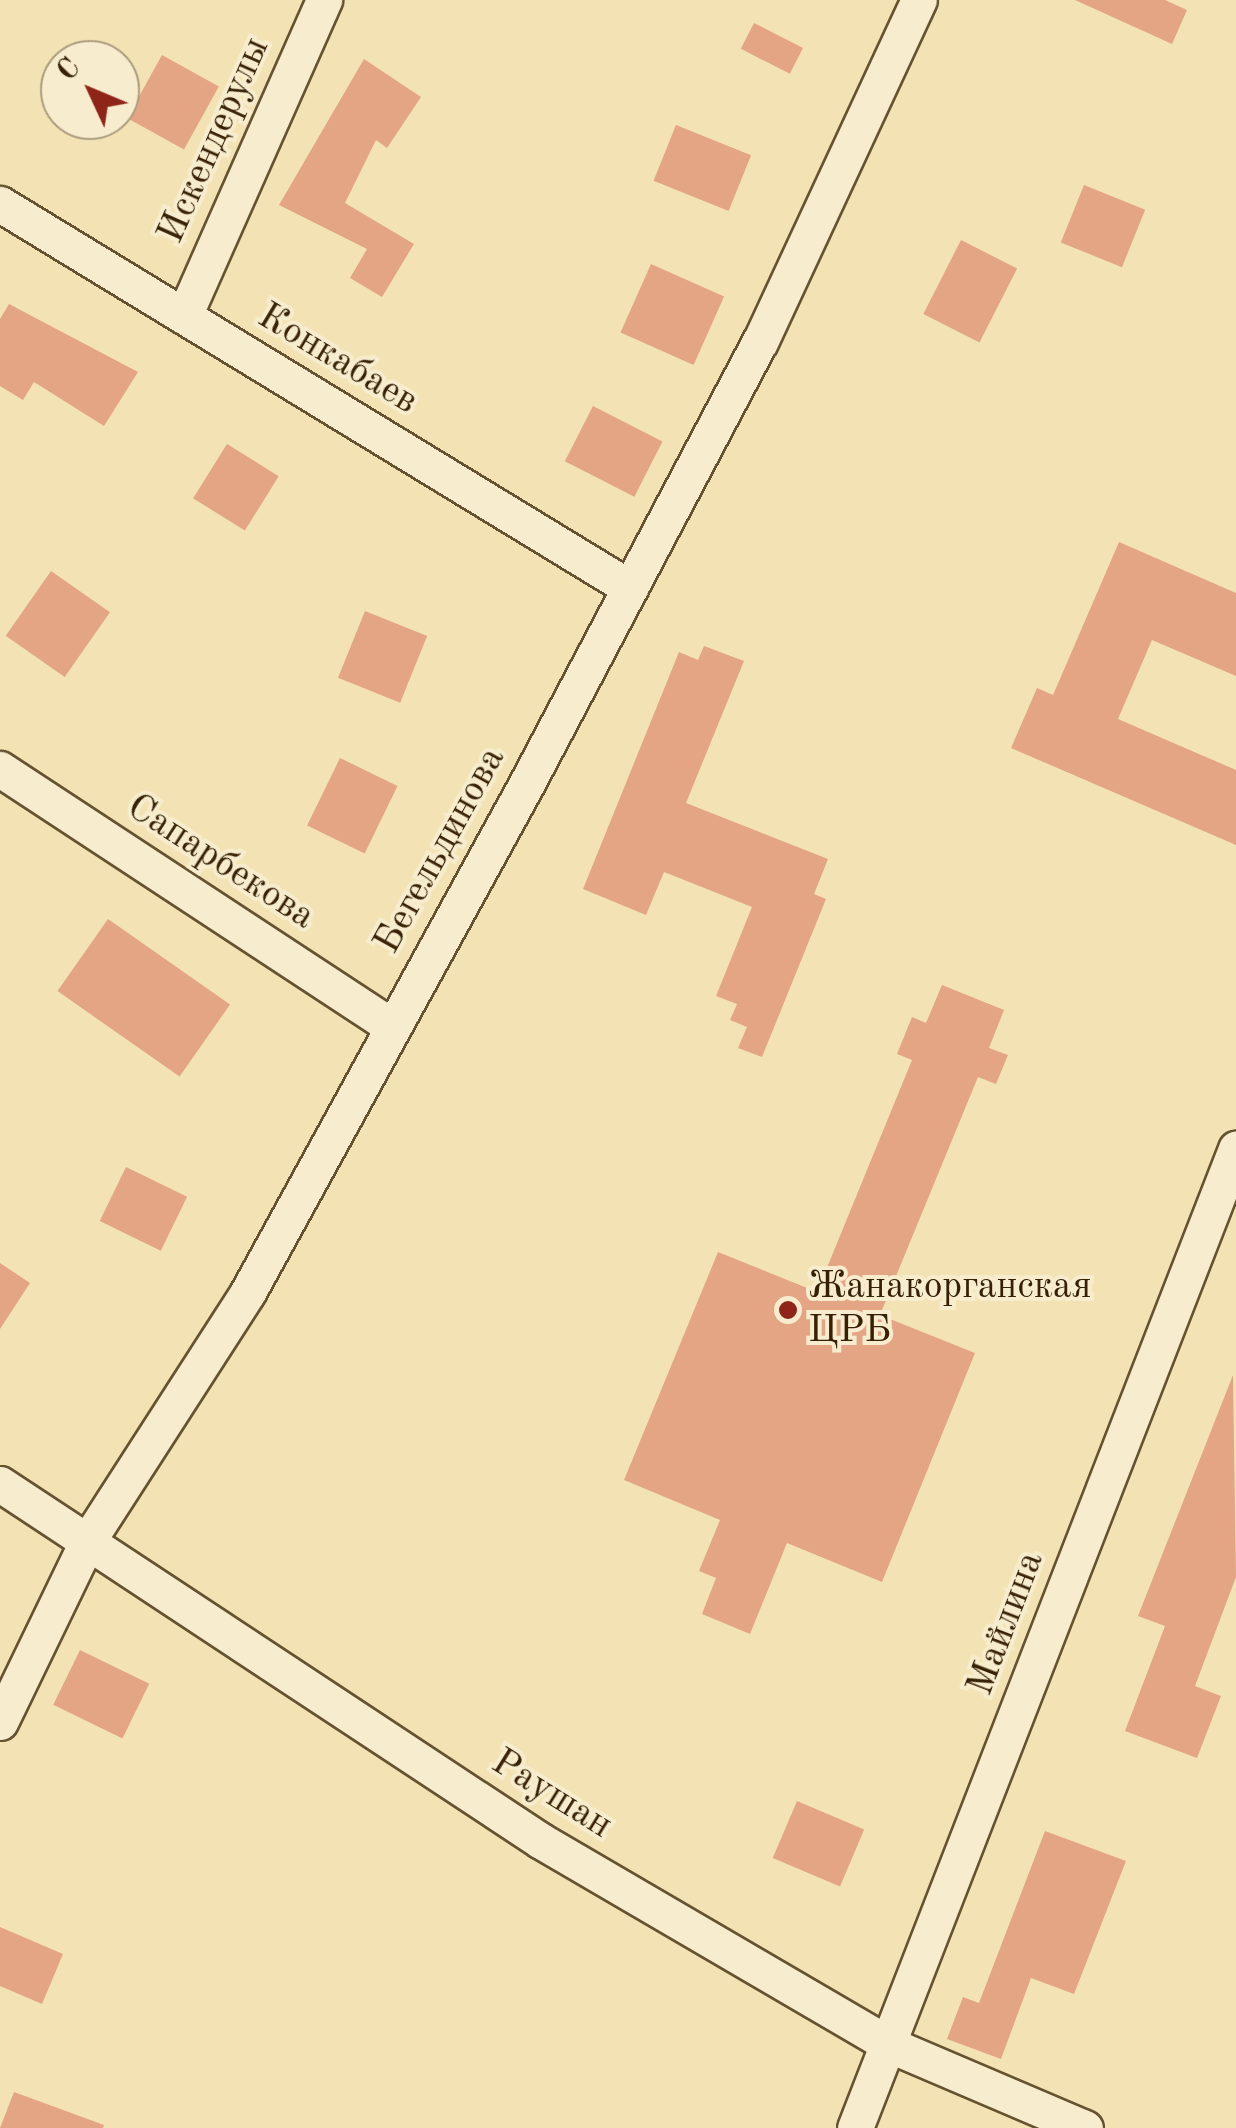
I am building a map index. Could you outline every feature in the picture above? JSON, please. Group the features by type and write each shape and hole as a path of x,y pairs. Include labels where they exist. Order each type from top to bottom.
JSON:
{"street":[{"name":"Искендерулы","path":"184,316 324,0"},
{"name":"Бегельдинова","path":"0,1722 87,1542 248,1292 630,588 760,342 918,0"},
{"name":"Конкабаев","path":"0,204 630,588"},
{"name":"Сапарбекова","path":"0,770 393,1027"},
{"name":"Майлина","path":"856,2128 1236,1150"},
{"name":"Раушан","path":"0,1484 542,1842 890,2045 1085,2128"}],"building":[{"path":"1075,0 1165,0 1187,10 1172,44"},
{"path":"754,23 803,48 790,74 741,49"},
{"path":"162,55 219,87 184,149 140,125 140,95"},
{"path":"364,59 421,97 387,148 376,140 345,203 414,244 382,297 350,278 367,249 279,205"},
{"path":"676,125 751,155 729,211 654,181"},
{"path":"1084,185 1145,210 1122,267 1061,242"},
{"path":"961,240 1017,269 979,343 923,314"},
{"path":"651,264 724,297 694,365 620,333"},
{"path":"9,304 138,372 104,426 34,382 23,400 0,386 0,319"},
{"path":"593,406 662,441 634,497 565,461"},
{"path":"227,444 279,476 245,531 193,498"},
{"path":"1119,542 1236,593 1236,676 1152,640 1118,719 1236,770 1236,845 1011,748 1037,688 1053,695"},
{"path":"51,571 110,612 65,677 6,636"},
{"path":"365,611 427,636 400,703 338,678"},
{"path":"704,646 744,661 686,803 828,859 814,894 826,899 762,1057 738,1048 747,1027 730,1020 737,1004 716,996 752,907 664,872 646,915 583,889 679,652 698,660"},
{"path":"340,758 398,786 365,853 307,825"},
{"path":"108,919 230,1004 180,1077 58,991"},
{"name":"Жанакорганская ЦРБ","path":"942,985 1004,1010 989,1048 1008,1055 996,1084 978,1077 880,1315 975,1353 882,1582 787,1543 750,1634 702,1614 716,1578 699,1571 720,1520 624,1480 718,1252 817,1292 912,1060 897,1054 912,1017 926,1023"},
{"path":"126,1167 187,1197 161,1251 100,1221"},
{"path":"0,1263 30,1283 0,1329"},
{"path":"1233,1375 1236,1577 1195,1686 1221,1696 1197,1758 1125,1731 1165,1626 1138,1616"},
{"path":"80,1650 149,1684 122,1739 53,1705"},
{"path":"797,1801 864,1830 840,1887 773,1858"},
{"path":"1045,1831 1126,1861 1074,1994 1031,1978 1001,2059 947,2039 963,1997 979,2003"},
{"path":"0,1927 63,1954 42,2004 0,1986"},
{"path":"14,2092 104,2125 103,2128 0,2128"}],"place":[{"name":"Жанакорганская ЦРБ","path":"788,1310"}]}
